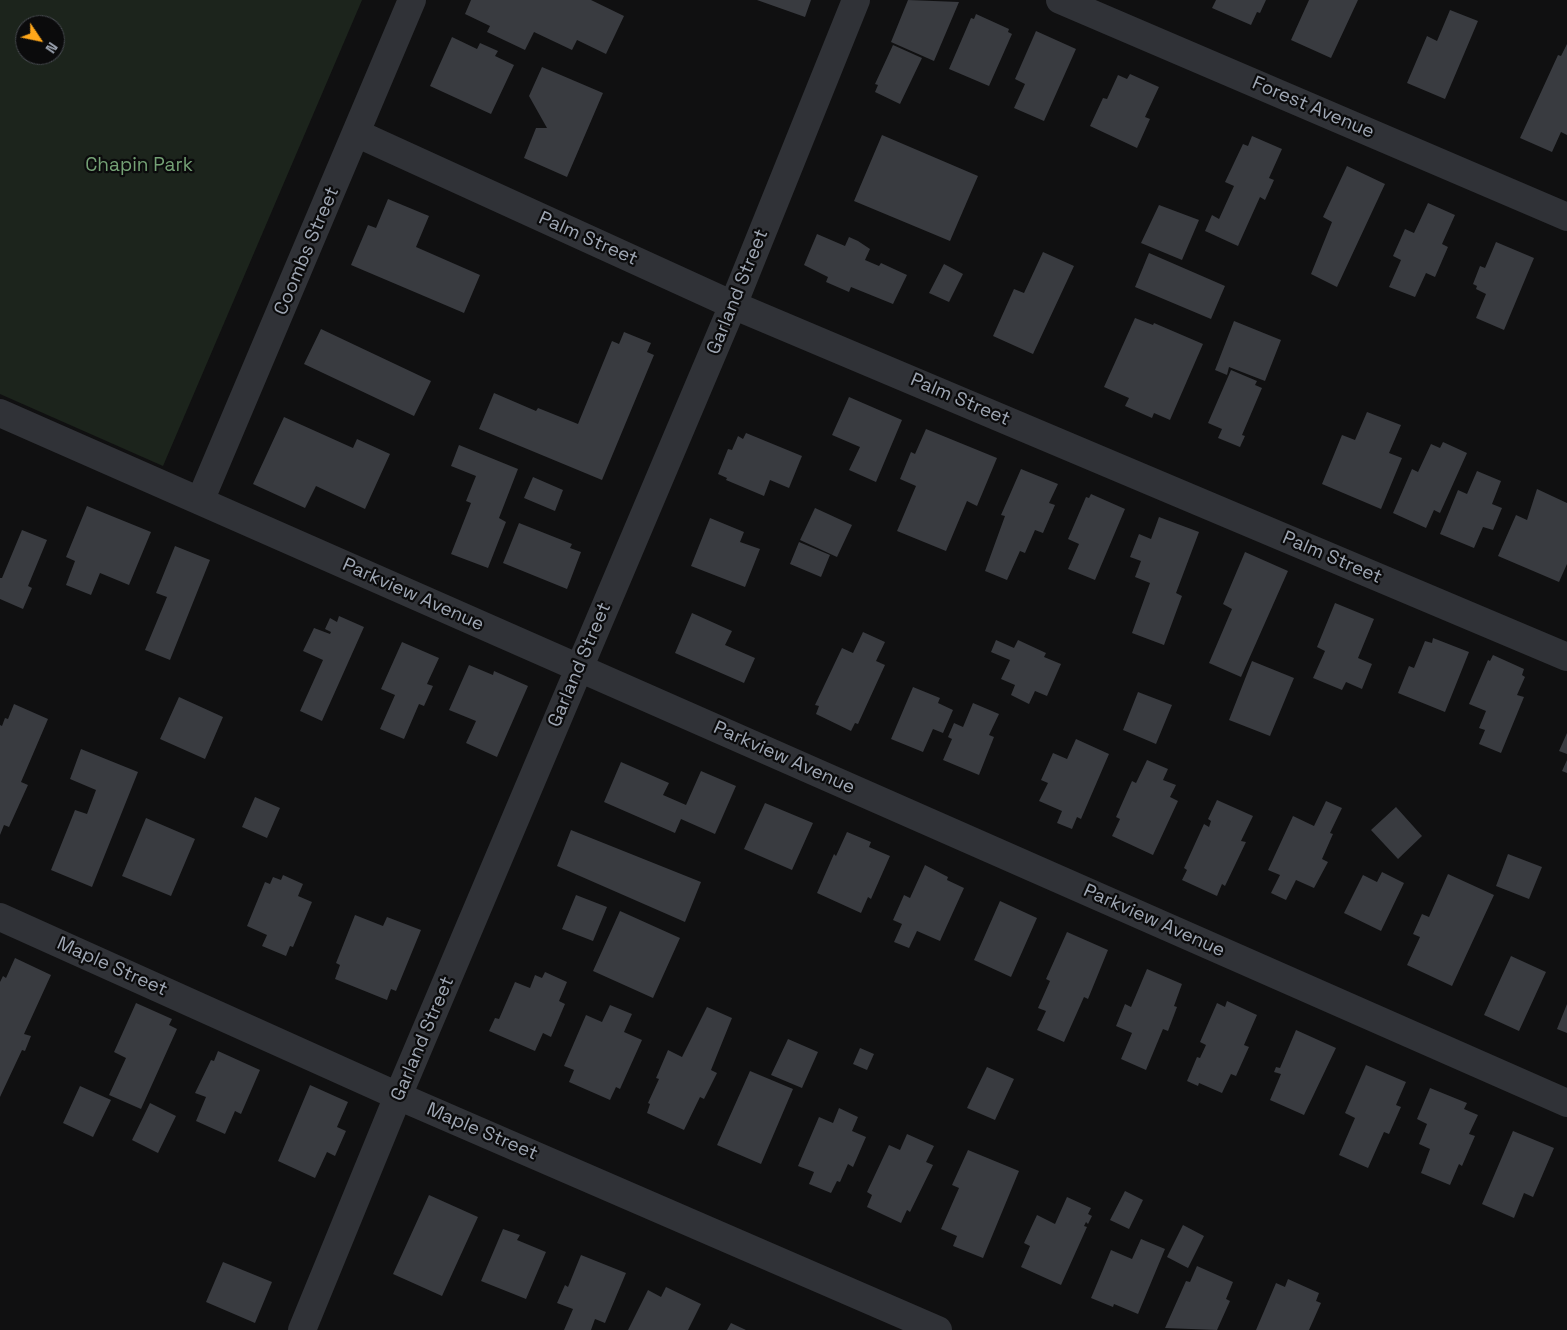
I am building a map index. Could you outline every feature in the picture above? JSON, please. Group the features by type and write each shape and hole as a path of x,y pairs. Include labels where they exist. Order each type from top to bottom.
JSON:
{"street":[{"name":"Coombs Street","path":"200,501 412,0"},
{"name":"Garland Street","path":"302,1330 398,1096 734,305 856,0"},
{"name":"Forest Avenue","path":"1060,0 1567,217"},
{"name":"Palm Street","path":"356,133 734,305 1567,658"},
{"name":"Parkview Avenue","path":"0,413 1567,1103"},
{"name":"Maple Street","path":"0,917 398,1096 938,1330"}],"green space":[{"name":"Chapin Park","path":"0,0 362,0 163,466 0,394"}],"building":[{"path":"471,0 591,0 624,16 606,54 577,40 572,50 534,32 525,50 487,32 490,26 465,14"},
{"path":"757,0 811,0 805,17"},
{"path":"908,0 959,2 934,61 891,42"},
{"path":"1216,0 1266,0 1260,13 1257,12 1251,25 1212,8"},
{"path":"1309,0 1358,0 1331,58 1291,40"},
{"path":"1450,10 1478,21 1445,99 1407,83 1427,36 1437,41"},
{"path":"976,14 1009,29 1008,32 1012,34 989,86 949,69 971,18 974,19"},
{"path":"1036,31 1076,49 1044,121 1014,108 1025,84 1015,79"},
{"path":"452,37 477,49 480,43 498,51 495,56 514,65 491,114 430,86"},
{"path":"1567,44 1567,135 1561,132 1552,152 1520,138 1558,55 1561,56"},
{"path":"893,45 922,58 900,104 875,92 878,85 875,84"},
{"path":"542,67 603,93 567,177 524,158 536,128 547,128 529,96"},
{"path":"1130,74 1159,87 1145,117 1150,119 1137,148 1090,126 1103,98 1107,99 1118,75 1127,79"},
{"path":"882,135 978,176 950,241 854,201"},
{"path":"1252,136 1282,149 1269,178 1274,180 1265,200 1260,197 1238,246 1205,231 1212,215 1219,219 1234,186 1225,182 1243,144 1248,146"},
{"path":"1347,166 1385,184 1337,287 1311,274 1332,222 1323,217"},
{"path":"388,199 429,216 416,247 480,275 464,313 351,265 368,225 376,228"},
{"path":"1428,203 1455,215 1442,244 1448,247 1435,277 1426,273 1415,297 1389,287 1401,260 1393,256 1405,229 1414,233"},
{"path":"1159,205 1199,220 1182,260 1141,243"},
{"path":"817,234 845,246 849,237 858,241 870,249 865,260 879,266 881,263 907,275 893,304 851,287 849,292 826,282 828,277 804,265"},
{"path":"1496,242 1534,258 1504,330 1476,318 1486,294 1476,289 1477,286 1473,284 1480,266 1485,268"},
{"path":"1043,252 1074,266 1033,354 993,336 1014,289 1024,293"},
{"path":"1149,253 1225,286 1211,319 1135,287"},
{"path":"944,264 963,274 949,302 929,293"},
{"path":"1135,318 1153,325 1154,323 1203,344 1170,420 1154,413 1152,418 1125,406 1129,398 1104,387"},
{"path":"1234,321 1281,340 1265,381 1229,367 1227,375 1215,370"},
{"path":"321,329 431,381 414,416 304,364"},
{"path":"624,332 651,343 647,352 654,355 602,480 479,429 494,393 536,411 538,408 578,424 612,341 619,344"},
{"path":"1231,370 1257,381 1255,385 1262,388 1242,435 1245,436 1240,447 1218,438 1222,429 1208,423"},
{"path":"849,397 902,420 876,482 849,470 860,447 832,435"},
{"path":"1367,412 1401,425 1389,453 1402,458 1381,509 1322,484 1342,435 1355,440"},
{"path":"284,417 353,448 357,439 390,454 365,509 316,486 305,508 253,484"},
{"path":"926,429 997,458 977,506 967,501 946,551 897,531 916,486 900,479 911,452 915,454"},
{"path":"746,433 802,456 789,488 770,480 764,496 726,480 727,478 718,474 728,449 732,450 738,436 743,439"},
{"path":"1443,442 1467,453 1440,513 1434,510 1426,528 1393,513 1412,469 1418,472 1431,444 1440,448"},
{"path":"459,445 518,469 499,518 506,522 488,568 451,554 471,503 466,501 476,476 451,466"},
{"path":"1021,469 1058,484 1049,503 1055,505 1043,533 1035,530 1025,553 1020,551 1007,580 985,571 1005,516 1001,515"},
{"path":"1477,471 1501,481 1492,504 1502,508 1493,530 1483,527 1474,548 1440,534 1458,490 1467,494"},
{"path":"533,477 563,490 555,511 524,498"},
{"path":"1537,489 1567,503 1567,564 1559,582 1498,556 1516,515 1527,520"},
{"path":"1091,494 1125,509 1095,580 1068,569 1079,544 1068,539 1086,497 1089,498"},
{"path":"87,506 151,532 129,585 100,573 91,595 66,585 75,561 66,557"},
{"path":"815,508 852,525 837,557 800,540"},
{"path":"1159,517 1199,532 1176,593 1182,596 1164,645 1132,633 1150,583 1135,577 1141,561 1130,557 1139,534 1151,539"},
{"path":"710,518 744,532 740,542 760,549 745,587 691,566"},
{"path":"519,523 572,544 570,548 581,552 567,589 503,563"},
{"path":"22,530 47,540 28,586 32,588 23,609 0,599 0,578 2,578"},
{"path":"799,542 830,555 821,577 790,564"},
{"path":"175,546 210,560 170,660 145,650 167,597 156,593"},
{"path":"1245,552 1288,571 1241,677 1209,663 1232,609 1223,604"},
{"path":"1335,603 1374,619 1358,658 1372,664 1362,689 1346,682 1342,690 1313,678 1325,651 1317,647"},
{"path":"692,613 732,631 725,645 755,658 744,683 675,653"},
{"path":"339,616 364,627 322,721 300,711 323,660 303,651 314,628 330,634 331,632 325,629 330,618 337,622"},
{"path":"863,632 885,642 876,661 885,665 858,724 855,723 851,731 816,714 819,706 815,705 842,648 853,653"},
{"path":"1433,638 1469,652 1445,712 1398,693 1409,666 1414,668 1425,641 1432,643"},
{"path":"996,640 1014,648 1018,640 1046,653 1044,657 1061,664 1047,696 1035,691 1029,704 1011,695 1015,685 1001,679 1010,660 991,652"},
{"path":"402,642 439,658 427,684 433,686 424,706 419,704 404,739 380,729 395,695 381,689"},
{"path":"1493,655 1524,669 1522,675 1525,677 1517,695 1524,697 1501,753 1479,744 1485,730 1479,728 1486,711 1469,704 1488,660 1490,661"},
{"path":"1252,661 1294,678 1270,736 1229,720"},
{"path":"469,665 493,675 494,671 528,686 497,757 466,743 476,721 449,710"},
{"path":"913,687 940,698 938,703 953,710 943,733 933,729 923,752 891,739"},
{"path":"1138,692 1172,705 1156,744 1123,730"},
{"path":"179,697 223,717 205,759 160,739"},
{"path":"973,703 999,714 989,735 994,737 979,775 943,760 952,739 948,737 954,723 963,727"},
{"path":"14,704 48,719 21,782 28,785 9,827 4,825 0,835 0,725 2,726 5,718 8,719"},
{"path":"1567,733 1567,754 1559,751"},
{"path":"1076,739 1109,754 1081,819 1077,817 1072,829 1057,823 1062,811 1039,801 1048,783 1041,780 1053,753 1067,759"},
{"path":"81,749 138,772 92,887 51,870 75,810 87,814 96,790 70,779"},
{"path":"1147,760 1168,769 1163,780 1176,785 1170,797 1178,801 1153,855 1112,836 1120,819 1116,817 1132,781 1136,783"},
{"path":"1567,760 1567,773 1562,771"},
{"path":"621,762 669,783 663,795 686,805 701,771 736,786 715,834 681,819 675,833 604,802"},
{"path":"255,797 280,808 267,838 242,827"},
{"path":"1217,800 1253,816 1241,841 1246,842 1225,886 1222,884 1217,896 1182,880 1187,870 1184,868 1204,824 1209,827 1211,821 1208,819"},
{"path":"1326,801 1342,808 1330,833 1333,834 1322,859 1328,862 1314,888 1296,880 1286,900 1271,893 1280,875 1268,870 1293,816 1314,826"},
{"path":"765,803 813,823 792,870 744,849"},
{"path":"1396,807 1422,836 1398,859 1371,830"},
{"path":"146,818 195,839 171,896 122,876"},
{"path":"571,830 701,882 685,922 557,866"},
{"path":"847,832 871,842 869,847 890,856 871,899 868,897 861,913 817,893 834,854 836,856"},
{"path":"1508,854 1542,867 1529,899 1496,886"},
{"path":"925,865 948,877 947,880 964,888 940,941 917,931 909,948 894,942 902,924 893,920 904,895 910,898"},
{"path":"1382,872 1404,883 1381,931 1344,913 1363,875 1377,882"},
{"path":"1448,874 1494,895 1452,986 1407,965 1420,937 1413,934 1422,914 1429,917"},
{"path":"283,875 303,884 298,896 312,902 293,947 290,946 286,956 262,946 267,935 247,926 265,882 270,884 273,877 281,880"},
{"path":"576,895 607,907 593,941 562,929"},
{"path":"1000,901 1037,918 1011,977 974,960"},
{"path":"620,911 680,938 653,998 593,971"},
{"path":"355,915 383,926 387,917 421,930 396,991 391,989 387,1000 335,979 340,965 336,963"},
{"path":"1067,932 1108,950 1088,999 1084,997 1064,1042 1037,1030 1046,1011 1038,1008 1050,981 1046,979"},
{"path":"1511,956 1546,972 1519,1031 1484,1015"},
{"path":"15,958 51,975 24,1034 31,1036 25,1051 22,1050 0,1097 0,982 3,976 6,978"},
{"path":"1147,969 1182,984 1174,1006 1177,1007 1168,1031 1163,1029 1146,1070 1121,1059 1132,1033 1116,1026 1125,1004 1131,1007"},
{"path":"545,972 567,982 559,1001 565,1004 551,1037 543,1033 535,1051 489,1031 495,1018 499,1019 515,982 530,988 535,975 542,978"},
{"path":"1227,1001 1257,1015 1244,1045 1249,1047 1236,1076 1231,1074 1222,1093 1199,1083 1198,1086 1187,1081 1197,1057 1200,1058 1206,1045 1200,1042 1217,1003 1225,1007"},
{"path":"136,1003 172,1019 169,1025 177,1029 141,1109 109,1095 126,1058 114,1052"},
{"path":"1567,1004 1567,1033 1557,1029"},
{"path":"610,1005 632,1014 624,1032 642,1040 620,1089 616,1087 610,1100 569,1082 574,1070 564,1066 586,1015 602,1022"},
{"path":"707,1007 732,1018 711,1070 717,1073 704,1099 700,1097 684,1130 647,1113 650,1104 648,1103 659,1079 656,1078 668,1050 682,1057"},
{"path":"1296,1030 1336,1048 1304,1115 1270,1100 1281,1074 1274,1072 1276,1067 1280,1068"},
{"path":"788,1039 818,1052 802,1088 771,1075"},
{"path":"860,1048 874,1054 867,1070 853,1064"},
{"path":"218,1051 260,1070 241,1114 235,1111 225,1134 196,1121 206,1097 195,1093 211,1060 214,1061"},
{"path":"1366,1065 1406,1082 1396,1105 1401,1107 1389,1134 1384,1132 1368,1168 1339,1155 1355,1118 1345,1113"},
{"path":"987,1067 1014,1079 995,1120 967,1108"},
{"path":"750,1071 793,1089 761,1164 717,1145"},
{"path":"310,1085 348,1102 337,1127 346,1131 335,1156 327,1152 315,1178 278,1161"},
{"path":"80,1086 111,1100 93,1137 63,1123"},
{"path":"1430,1088 1467,1103 1464,1109 1478,1115 1469,1134 1475,1136 1462,1166 1459,1164 1450,1185 1421,1173 1430,1149 1419,1144 1427,1124 1417,1119"},
{"path":"150,1103 176,1116 158,1153 132,1140"},
{"path":"839,1108 858,1117 852,1131 866,1137 853,1167 848,1164 840,1182 837,1181 831,1193 809,1184 814,1172 798,1166 819,1117 833,1123"},
{"path":"1513,1131 1554,1148 1533,1197 1524,1193 1514,1218 1482,1204"},
{"path":"907,1134 934,1146 926,1162 933,1165 910,1212 907,1210 901,1223 867,1207 872,1195 867,1192 889,1145 900,1150"},
{"path":"968,1150 1019,1171 983,1258 953,1246 957,1236 941,1229 959,1188 952,1185"},
{"path":"1125,1191 1143,1200 1129,1229 1110,1220"},
{"path":"429,1195 478,1217 442,1296 393,1274"},
{"path":"1067,1197 1091,1208 1088,1214 1092,1216 1088,1224 1086,1222 1084,1226 1087,1227 1061,1285 1021,1267 1030,1246 1024,1243 1037,1215 1055,1224"},
{"path":"1183,1225 1204,1236 1188,1268 1167,1257"},
{"path":"503,1229 520,1235 517,1240 546,1252 526,1299 481,1281"},
{"path":"1141,1239 1165,1249 1138,1314 1114,1304 1113,1307 1091,1298 1111,1250 1132,1259"},
{"path":"581,1255 626,1273 605,1323 595,1319 591,1330 564,1330 573,1309 557,1303 565,1285 568,1287"},
{"path":"223,1262 272,1282 255,1323 206,1302"},
{"path":"1197,1266 1233,1282 1226,1299 1230,1301 1217,1330 1165,1328 1186,1281 1190,1282"},
{"path":"1288,1279 1319,1293 1316,1301 1321,1303 1309,1330 1256,1330 1276,1283 1285,1287"},
{"path":"666,1287 701,1304 688,1330 628,1330 648,1290 661,1297"},
{"path":"731,1323 746,1330 727,1330"}]}
